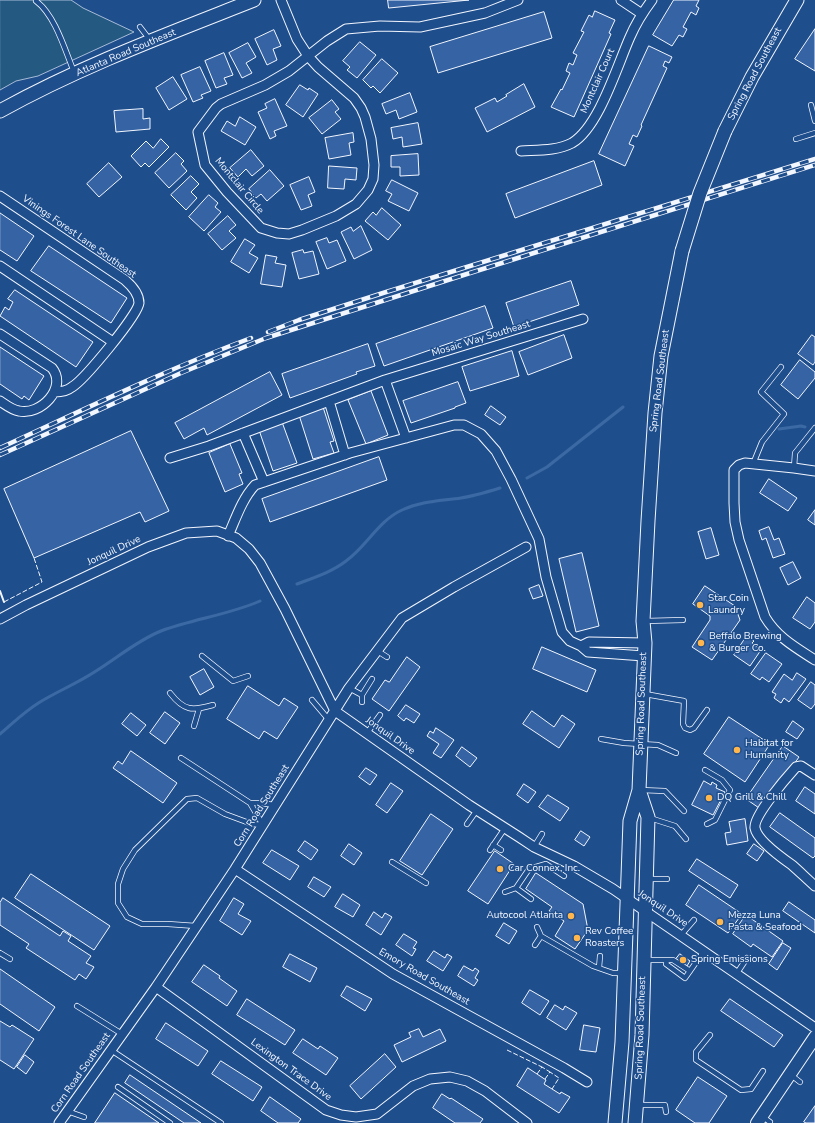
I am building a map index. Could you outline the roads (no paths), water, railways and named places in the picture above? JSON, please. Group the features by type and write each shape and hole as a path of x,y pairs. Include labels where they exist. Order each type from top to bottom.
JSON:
{"main road":[{"name":"Atlanta Road Southeast","path":"0,111 75,74 151,41 254,0"},
{"name":"Spring Road Southeast","path":"615,1123 622,1042 626,898 630,821 639,790 645,743 642,693 648,522 655,406 661,356 682,251 700,193 725,131 752,77 797,0"},
{"name":"Spring Road Southeast","path":"635,1123 642,1035 648,817 639,790"}],"street":[{"name":"Montclair Circle","path":"281,0 297,39 308,56 318,67 354,98 361,108 371,139 374,165 373,179 368,190 356,204 336,216 290,234 277,233 261,228 227,192 205,164 198,132 216,108 221,104 265,85 289,71 308,56 346,29 380,26 420,27 485,13 518,0"},
{"path":"621,0 642,14"},
{"name":"Montclair Court","path":"521,151 551,150 571,144 583,135 596,117 630,36 642,14 652,0"},
{"name":"Vinings Forest Lane Southeast","path":"0,196 131,285 137,294 138,306 113,342 77,384 66,390 55,392 45,404 29,411 20,412 0,401"},
{"path":"0,266 113,342"},
{"name":"Mosaic Way Southeast","path":"170,458 243,433 385,380 583,319"},
{"path":"0,334 52,368 58,380 55,392"},
{"path":"385,380 406,438"},
{"path":"329,401 345,455"},
{"path":"228,536 249,492 255,485 345,455 454,425 464,425 481,434 496,451 511,479 539,539 546,577 562,632 570,641 581,646 588,652 644,649"},
{"path":"243,433 264,482"},
{"path":"815,471 745,463 739,465 734,470 735,522 739,540 763,611 771,626 782,638 815,660"},
{"name":"Jonquil Drive","path":"0,619 26,605 148,547 186,533 217,532 236,538 260,563 335,711 477,810 534,847 584,872 626,898 815,1028"},
{"name":"Corn Road Southeast","path":"59,1123 67,1111 98,1074 110,1050 156,987 235,869 349,688 376,650 402,618 454,586 526,547"},
{"path":"581,646 589,642 644,649"},
{"path":"815,775 801,766 796,767 756,819 755,828 758,835 776,853 815,886"},
{"name":"Emory Road Southeast","path":"235,869 393,974 587,1082"},
{"name":"Lexington Trace Drive","path":"156,987 326,1110 341,1116 356,1117 377,1114 413,1086 430,1079 450,1077 467,1082 485,1090 527,1123"},
{"path":"763,1120 790,1074 813,1043"}],"lane":[{"path":"36,1 42,5 50,17 75,74"},
{"path":"140,27 151,41"},
{"path":"811,105 815,121"},
{"path":"796,139 815,133"},
{"path":"753,464 762,442 784,414 761,392 781,367"},
{"path":"794,468 795,453 815,428"},
{"path":"644,622 682,620"},
{"path":"376,650 387,657"},
{"path":"202,656 233,681 248,676"},
{"path":"362,702 362,695 372,679"},
{"path":"349,688 362,695"},
{"path":"170,693 178,703 186,708 199,709 213,705"},
{"path":"642,693 684,701 683,724 685,728 690,730 694,728 708,710"},
{"path":"312,700 329,720"},
{"path":"194,726 199,709"},
{"path":"367,734 380,715"},
{"path":"601,739 624,743 645,743 658,745 676,753"},
{"path":"181,758 250,803 263,825"},
{"path":"705,770 722,780 730,790 715,820 707,824"},
{"path":"639,790 665,791 684,811"},
{"path":"196,926 142,924 127,917 118,903 118,884 123,869 135,850 187,799 197,798 225,814 252,824 263,825"},
{"path":"250,803 275,805"},
{"path":"467,824 477,810"},
{"path":"648,817 675,826 686,839"},
{"path":"490,850 505,828"},
{"path":"534,847 542,834"},
{"path":"493,845 501,850"},
{"path":"551,868 556,858"},
{"path":"392,862 426,884"},
{"path":"505,892 516,888 529,869 546,864 564,876"},
{"path":"647,879 667,879"},
{"path":"516,888 531,899"},
{"path":"681,935 694,920"},
{"path":"537,927 541,936 593,966 613,972 624,973"},
{"path":"535,945 541,936"},
{"path":"667,960 666,964 685,978 704,951"},
{"path":"0,952 10,960"},
{"path":"599,968 600,956"},
{"path":"737,973 747,958"},
{"path":"644,960 673,960 690,971"},
{"path":"77,1006 122,1034"},
{"path":"710,1035 696,1052 696,1060 741,1090 751,1089 763,1071"},
{"path":"110,1050 221,1123"},
{"path":"790,1074 800,1082"},
{"path":"118,1087 170,1123"},
{"path":"637,1105 665,1105 666,1112"},
{"path":"67,1111 84,1117"}],"waterway":[{"path":"527,478 547,467 623,407"},
{"path":"779,429 801,426 805,427"},
{"path":"297,584 341,565 353,555 386,520 402,510 424,503 466,497 500,488"},
{"path":"0,734 19,717 47,698 89,675 152,635 173,627 236,610 260,601"}],"railway":[{"path":"268,332 299,320 383,293 815,159"},
{"path":"0,455 181,373 266,338 815,165"},
{"path":"0,448 156,377 251,338"}],"place":[{"name":"Star Coin Laundry","path":"700,605"},
{"name":"Beffalo Brewing & Burger Co.","path":"701,643"},
{"name":"Habitat for Humanity","path":"737,750"},
{"name":"DQ Grill & Chill","path":"709,798"},
{"name":"Car Connex, Inc.","path":"500,869"},
{"name":"Autocool Atlanta","path":"571,916"},
{"name":"Mezza Luna Pasta & Seafood","path":"720,922"},
{"name":"Rev Coffee Roasters","path":"577,938"},
{"name":"Spring Emissions","path":"683,960"}]}
